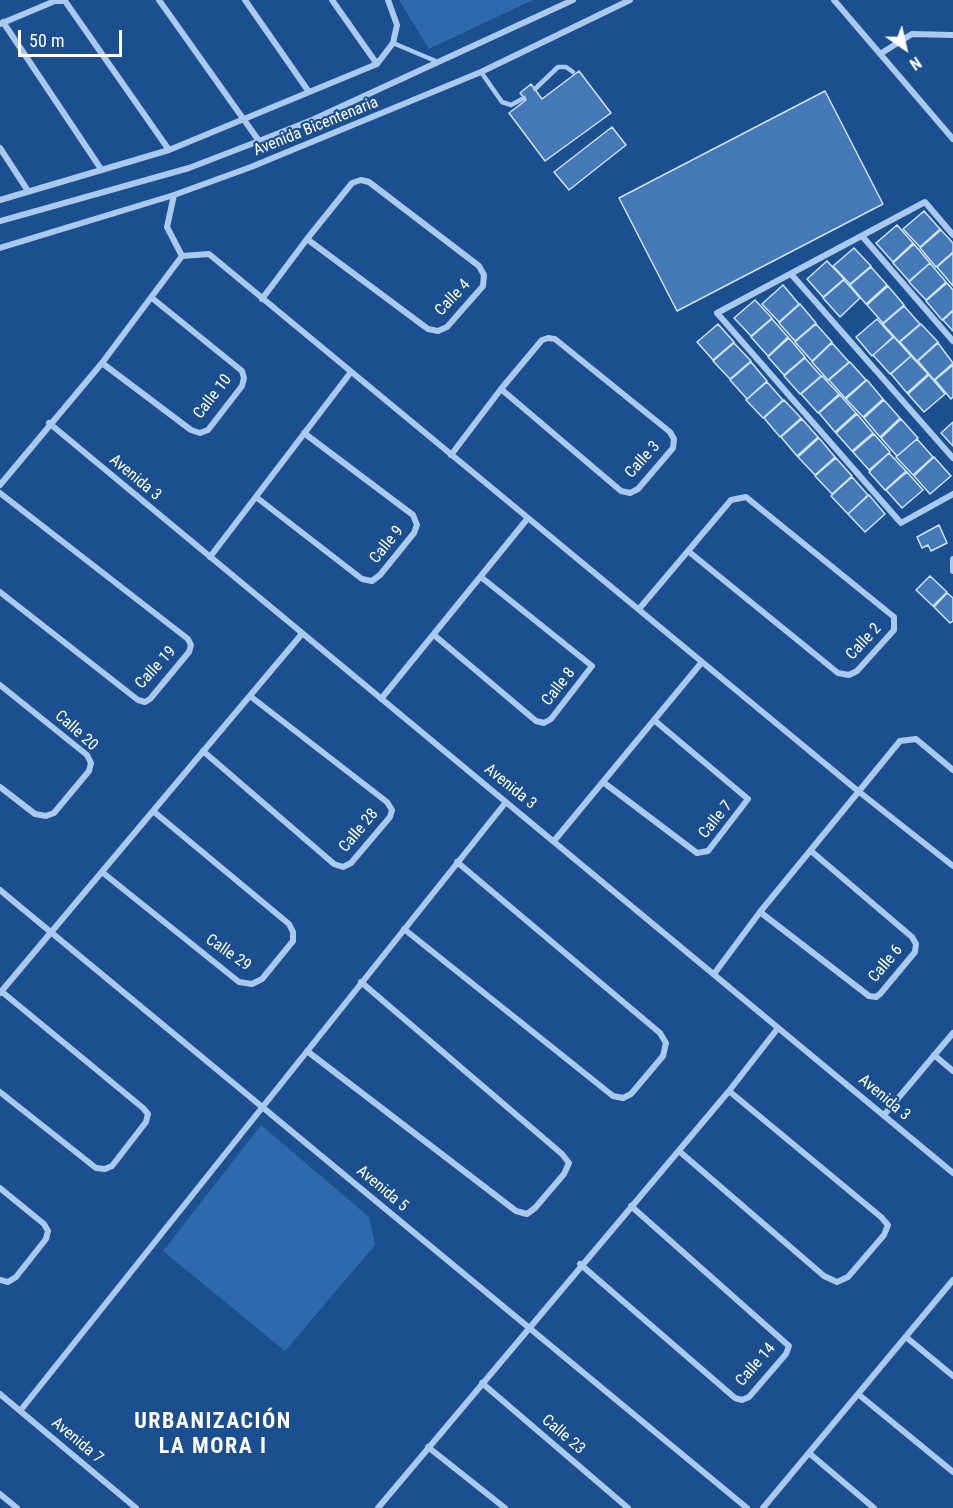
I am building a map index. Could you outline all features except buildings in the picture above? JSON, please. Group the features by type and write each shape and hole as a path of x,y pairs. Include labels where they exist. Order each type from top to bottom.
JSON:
{"street":[{"path":"159,0 259,141"},
{"path":"245,0 309,92"},
{"path":"332,0 377,64"},
{"path":"0,200 169,150 377,64 393,44 397,25 388,0"},
{"name":"Avenida Bicentenaria","path":"0,221 189,168 312,120 573,0"},
{"name":"Avenida Bicentenaria","path":"0,248 174,195 262,163 481,72 630,0"},
{"path":"834,0 953,139"},
{"path":"101,169 2,23 55,1 65,1 169,150"},
{"path":"880,54 912,34 953,34"},
{"path":"0,148 28,192"},
{"name":"Calle 4","path":"361,180 369,182 479,266 484,275 483,286 447,327 438,331 428,329 307,239 352,183 361,180"},
{"path":"174,195 167,227 182,256"},
{"path":"953,235 925,202 717,313 901,523 953,494"},
{"path":"862,236 953,341"},
{"path":"262,299 307,239"},
{"path":"182,256 209,254 858,791 953,866"},
{"path":"0,485 49,423 102,363 182,256"},
{"path":"791,274 953,458"},
{"name":"Calle 10","path":"102,363 191,430 200,433 208,430 242,386 244,378 242,371 152,298"},
{"name":"Calle 3","path":"555,339 670,432 674,439 673,448 638,489 630,493 621,491 501,389 542,340 555,339"},
{"path":"210,557 351,372"},
{"path":"451,455 501,389"},
{"name":"Avenida 3","path":"49,423 301,635 554,841 953,1173"},
{"name":"Calle 9","path":"256,497 362,579 372,581 380,576 414,533 417,525 413,515 304,433"},
{"name":"Calle 19","path":"0,493 188,639 191,645 189,652 150,699 145,702 138,700 0,592"},
{"name":"Calle 2","path":"739,496 746,497 894,617 894,630 857,671 849,675 838,673 688,551 731,500 739,496"},
{"path":"381,699 528,518"},
{"path":"639,609 688,551"},
{"path":"953,559 953,572"},
{"name":"Calle 8","path":"434,634 536,721 544,723 551,719 592,666 481,577"},
{"path":"0,1092 96,1168 105,1170 112,1166 146,1122 148,1114 144,1108 1,992 301,635"},
{"path":"554,841 702,662"},
{"name":"Calle 20","path":"0,685 87,755 91,763 89,771 54,813 46,816 35,814 0,787"},
{"name":"Calle 28","path":"203,751 334,864 343,867 351,863 390,817 392,810 387,802 250,696"},
{"name":"Calle 7","path":"603,782 697,853 708,851 748,799 654,720"},
{"path":"714,974 760,912 900,741 908,738 916,740 953,770"},
{"path":"20,1411 506,802"},
{"name":"Calle 29","path":"102,872 239,982 252,984 262,979 293,941 293,932 289,924 153,811"},
{"name":"Calle 6","path":"760,912 869,996 876,997 880,994 908,961 915,952 916,944 912,937 811,851"},
{"path":"404,929 613,1096 623,1098 631,1094 663,1056 666,1043 660,1033 458,862"},
{"name":"Avenida 5","path":"0,890 747,1508"},
{"path":"308,1051 516,1211 527,1214 535,1208 564,1174 569,1164 562,1154 361,982"},
{"path":"382,1507 428,1447 580,1264 679,1151 778,1028"},
{"path":"884,1115 953,1033"},
{"path":"934,1056 953,1071"},
{"path":"679,1151 824,1276 837,1282 848,1277 884,1235 888,1225 881,1217 729,1091"},
{"path":"0,1188 44,1224 48,1231 46,1239 16,1277 8,1282 0,1280"},
{"name":"Calle 14","path":"580,1264 735,1398 742,1400 749,1397 789,1346 785,1340 632,1206"},
{"path":"763,1508 953,1281"},
{"path":"906,1337 953,1376"},
{"name":"Calle 23","path":"482,1383 628,1508"},
{"name":"Avenida 7","path":"0,1394 136,1508"},
{"path":"858,1394 953,1472"},
{"path":"428,1447 505,1508"},
{"path":"809,1453 874,1508"},
{"path":"0,1494 17,1508"}],"lane":[{"path":"393,44 440,63"},
{"path":"535,89 558,67 566,67 573,72"},
{"path":"481,72 502,102 511,105 524,98"}],"shaded area":[{"path":"399,0 533,0 429,49"},
{"path":"261,1125 369,1217 375,1245 285,1351 163,1251"}],"district":[{"name":"URBANIZACIÓN LA MORA I","path":"213,1434"}]}
